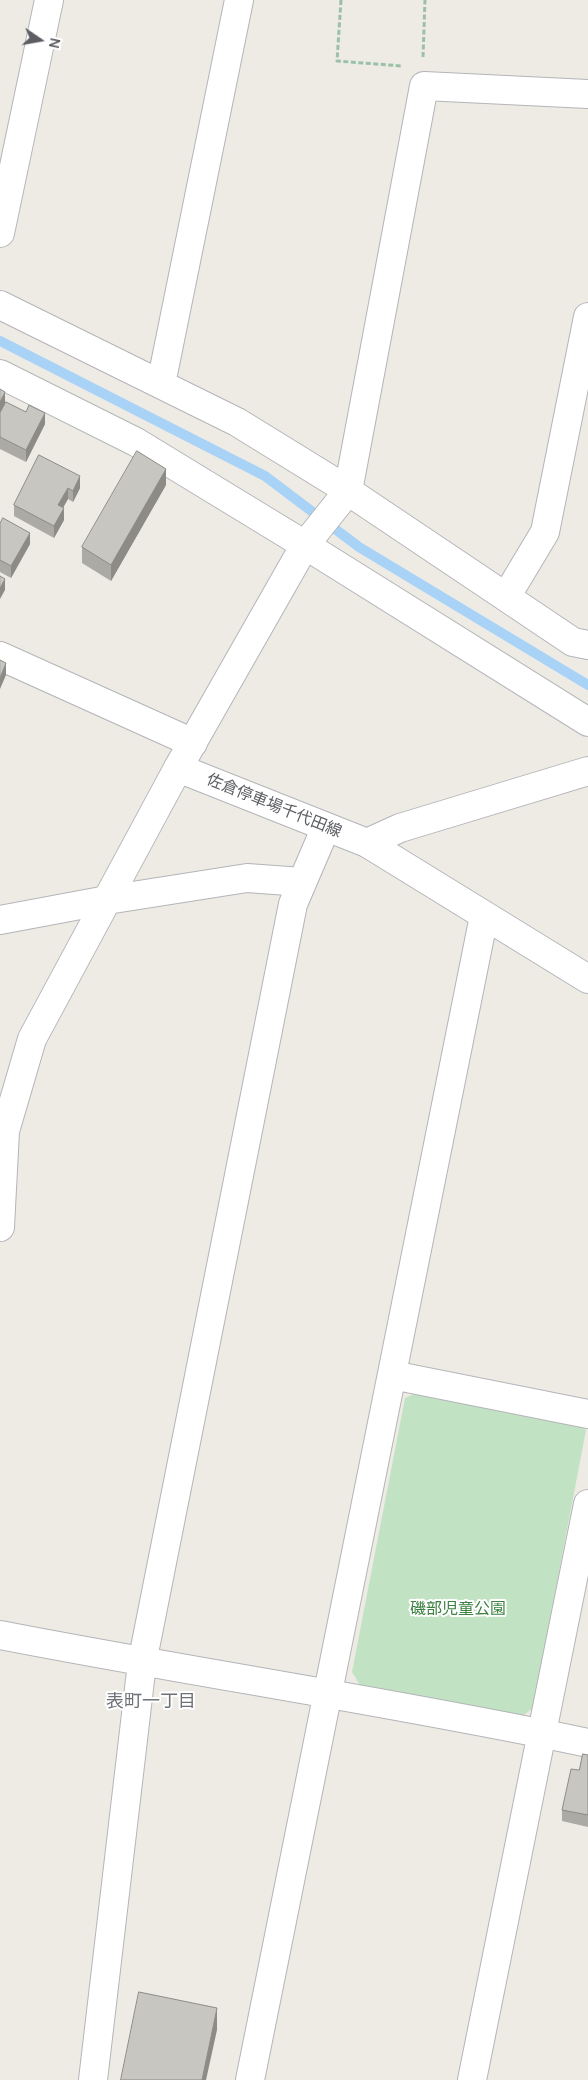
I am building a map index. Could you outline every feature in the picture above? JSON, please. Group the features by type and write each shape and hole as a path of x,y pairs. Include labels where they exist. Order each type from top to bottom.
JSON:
{"street":[{"path":"0,233 49,0"},
{"path":"161,384 239,0"},
{"path":"0,1227 5,1131 32,1039 178,768 305,545 348,491 424,86 588,94"},
{"path":"0,305 237,422 348,491 573,642 588,645"},
{"path":"506,597 545,532 588,317"},
{"path":"0,374 136,442 588,722"},
{"path":"0,656 193,743"},
{"name":"佐倉停車場千代田線","path":"178,768 367,843 588,979"},
{"path":"367,843 400,828 588,771"},
{"path":"93,2080 142,1663 293,904 326,827"},
{"path":"0,920 107,900 246,878 302,882"},
{"path":"250,2080 484,916"},
{"path":"392,1375 588,1414"},
{"path":"472,2080 588,1504"},
{"path":"0,1635 142,1663 327,1693 588,1743"}],"path":[{"path":"341,0 337,61 404,66"},
{"path":"423,62 425,0"}],"green space":[{"name":"磯部児童公園","path":"428,1388 570,1416 586,1430 533,1708 520,1718 363,1690 352,1672 405,1398"}],"building":[{"path":"0,389 5,392 0,402"},
{"path":"6,402 26,412 29,405 45,413 26,450 0,437 0,413"},
{"path":"137,451 166,469 111,565 82,547"},
{"path":"39,455 80,476 73,491 68,488 58,505 64,508 54,526 14,505"},
{"path":"3,518 30,533 11,566 0,560 0,524"},
{"path":"0,576 5,579 0,588"},
{"path":"0,660 6,663 0,678"},
{"path":"583,1754 588,1755 588,1815 562,1810 571,1769 579,1770"},
{"path":"139,1992 217,2008 202,2080 121,2080"}],"waterway":[{"path":"0,341 265,476 359,547 588,685"}],"district":[{"name":"表町一丁目","path":"151,1702"}]}
